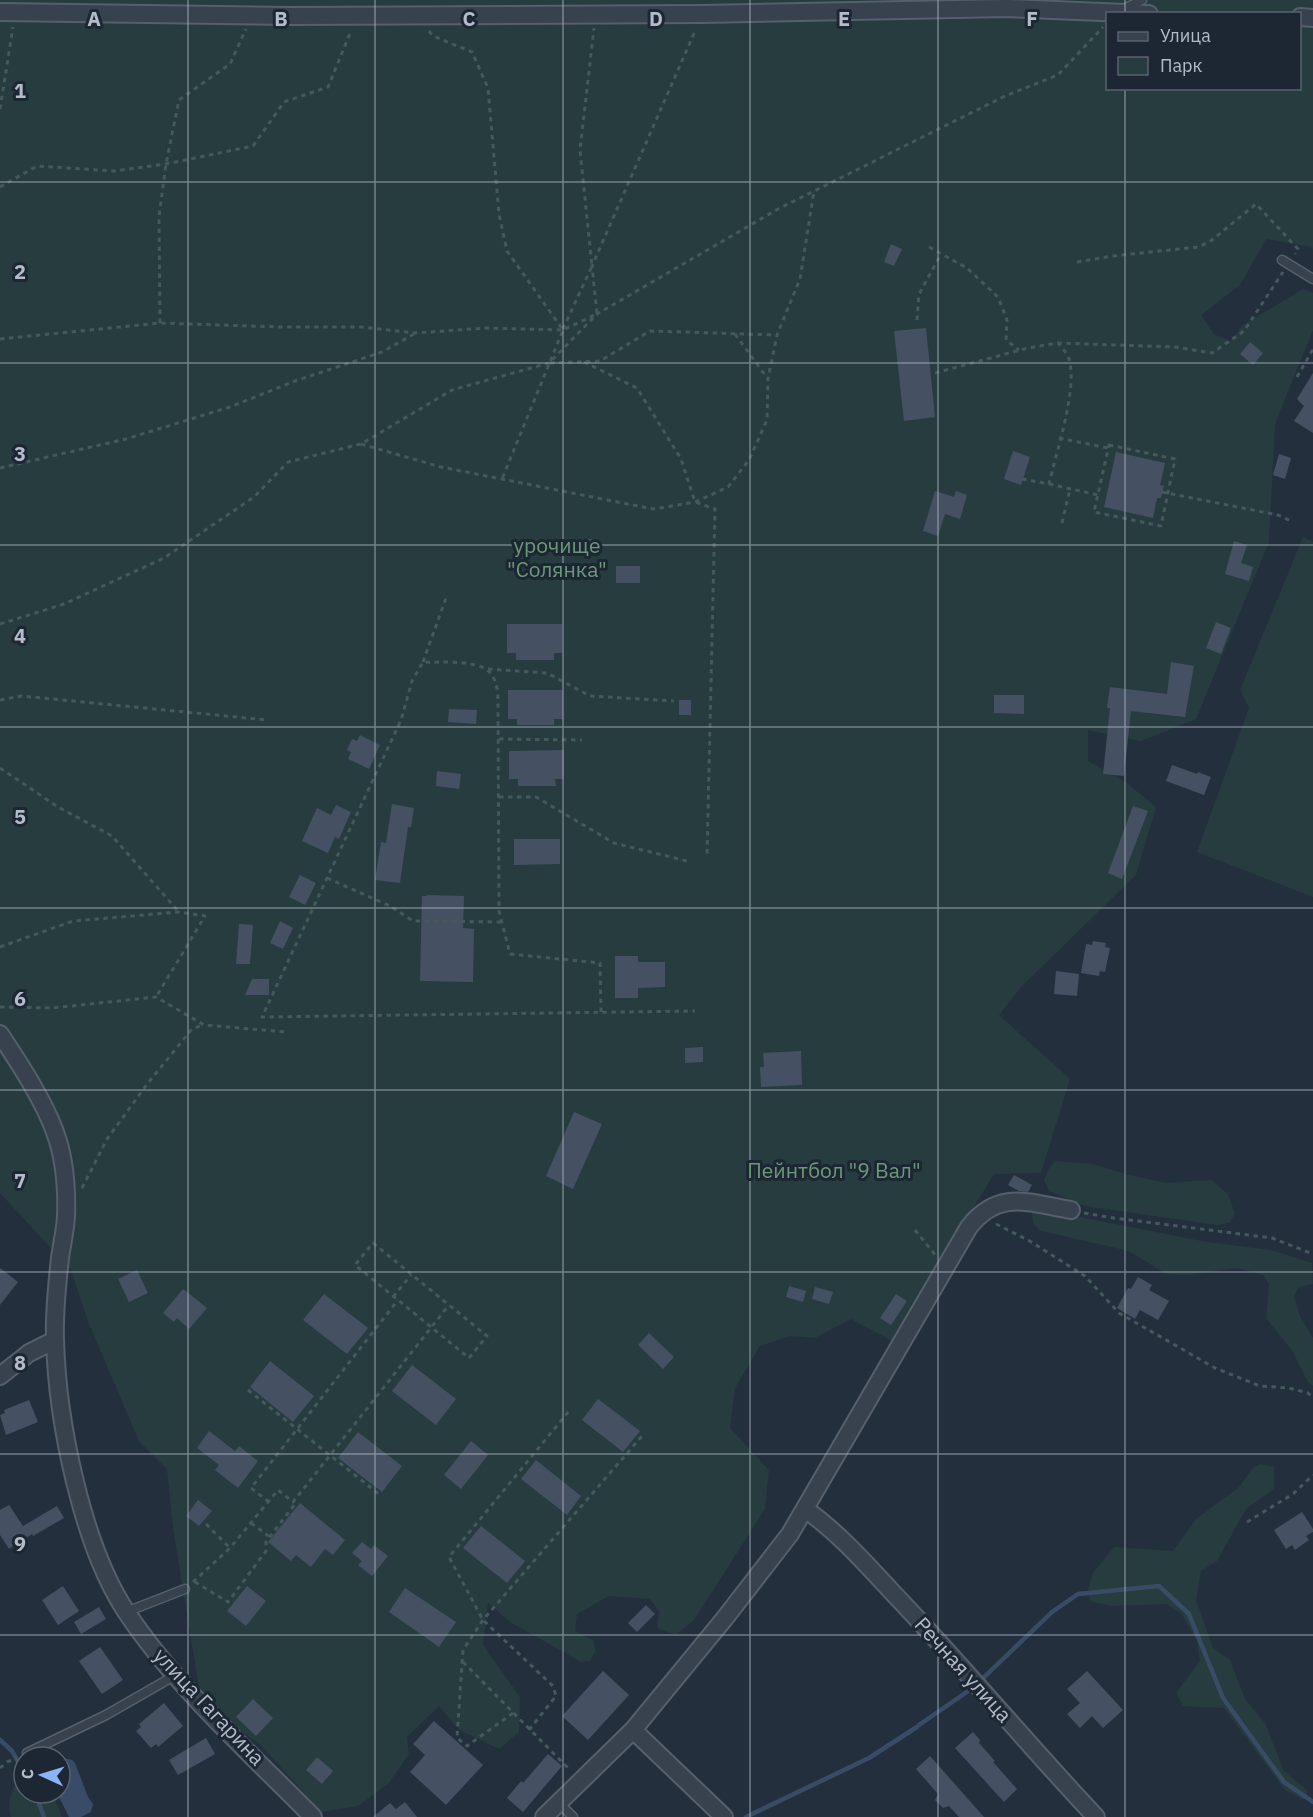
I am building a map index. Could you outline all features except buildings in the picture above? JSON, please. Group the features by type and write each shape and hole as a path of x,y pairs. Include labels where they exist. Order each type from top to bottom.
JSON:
{"street":[{"path":"11,8 252,15 702,14 1007,8 1106,13"},
{"name":"улица Гагарина","path":"0,1034 28,1077 56,1132 66,1183 66,1219 56,1296 55,1340 62,1419 76,1483 107,1577 126,1612 174,1676 313,1817"},
{"path":"543,1817 582,1782 633,1730 790,1534 947,1263 978,1215 997,1203 1015,1201 1071,1210"},
{"path":"0,1376 29,1353 55,1340"},
{"name":"Речная улица","path":"805,1509 828,1525 925,1626 1096,1817"},
{"path":"633,1730 720,1816"}],"lane":[{"path":"1118,12 1142,0"},
{"path":"1285,262 1313,279"},
{"path":"126,1612 185,1589"},
{"path":"44,1745 106,1715 174,1676"},
{"path":"559,1803 573,1817"}],"path":[{"path":"0,108 11,8"},
{"path":"596,14 580,150 597,314"},
{"path":"502,479 563,330 702,14"},
{"path":"160,323 159,217 166,164 179,100 230,64 252,15"},
{"path":"0,187 37,166 114,171 166,164 253,146 284,102 328,87 358,15"},
{"path":"417,15 433,36 472,52 488,88 499,214 507,251 563,330"},
{"path":"0,339 160,323 361,327 416,333 486,327 563,330 597,314 778,209 1005,96 1058,75 1106,23"},
{"path":"361,444 441,467 653,509 695,502 728,487 749,460 767,420 768,379 777,335 800,279 814,191"},
{"path":"935,373 1019,350 1058,343 1175,346 1212,353 1244,331 1285,262 1298,249 1257,204 1212,240 1199,247 1133,253 1077,262"},
{"path":"929,247 967,268 998,297 1006,320 1006,339 1019,350"},
{"path":"917,320 919,294 941,254"},
{"path":"549,363 597,314"},
{"path":"0,624 64,604 164,558 254,497 288,462 361,444 452,390 549,363 600,361 650,331 777,335"},
{"path":"0,468 126,439 230,407 295,381 382,352 416,333"},
{"path":"735,334 768,379"},
{"path":"1049,484 1072,376 1069,357 1058,343"},
{"path":"1297,377 1313,349"},
{"path":"584,362 637,388 681,459 695,502"},
{"path":"1059,438 1108,449"},
{"path":"1109,445 1175,459 1161,526 1094,512 1108,449 1109,445"},
{"path":"1022,479 1098,495"},
{"path":"1062,523 1070,489"},
{"path":"1162,492 1278,515 1293,522"},
{"path":"695,502 715,509 708,856"},
{"path":"446,598 423,662 412,681 401,720 261,1017 695,1011"},
{"path":"423,662 477,664 503,671 547,673 590,696 674,701"},
{"path":"487,668 494,678 497,692 499,910 510,954 600,963 601,1012"},
{"path":"0,700 22,696 267,720"},
{"path":"499,739 582,740"},
{"path":"0,768 58,807 112,836 179,912"},
{"path":"499,797 536,797 614,843 687,861"},
{"path":"327,878 390,906 413,921 501,922"},
{"path":"0,947 72,921 179,912 205,916 156,997"},
{"path":"0,1007 52,1008 156,997 204,1025"},
{"path":"81,1189 107,1139 192,1029 204,1025 286,1032"},
{"path":"1071,1210 1114,1218 1272,1238 1313,1254"},
{"path":"978,1215 1028,1240 1084,1276 1119,1313 1215,1368 1260,1386 1289,1389 1308,1394 1313,1398"},
{"path":"915,1230 940,1260 947,1263"},
{"path":"373,1243 487,1336 469,1358 393,1296 355,1266 373,1243"},
{"path":"393,1296 411,1274"},
{"path":"269,1502 250,1488 398,1300"},
{"path":"194,1581 228,1602 266,1551 266,1542 295,1504 293,1502 449,1305"},
{"path":"248,1390 380,1495"},
{"path":"529,1730 556,1696 553,1686 483,1620 449,1557 569,1411"},
{"path":"513,1713 467,1746 457,1737 464,1650 483,1620 642,1436"},
{"path":"1247,1522 1293,1494 1313,1475"},
{"path":"185,1589 230,1548 278,1490 293,1502"},
{"path":"251,1523 270,1537"},
{"path":"206,1524 230,1548"},
{"path":"463,1662 582,1782"},
{"path":"0,1768 7,1762"}],"green space":[{"name":"урочище \"Солянка\"","path":"0,0 1313,0 1313,251 1312,247 1266,239 1240,285 1201,315 1214,334 1230,341 1243,325 1303,289 1313,293 1313,330 1275,424 1269,542 1196,719 1141,741 1088,730 1088,761 1127,783 1156,807 1136,875 1022,986 999,1015 1070,1079 1041,1173 994,1174 892,1341 851,1319 815,1338 791,1336 760,1346 735,1388 730,1428 769,1470 765,1509 694,1620 676,1635 657,1628 659,1611 650,1599 609,1596 577,1614 575,1631 594,1641 595,1652 590,1661 581,1662 510,1622 488,1603 483,1645 520,1697 519,1732 499,1749 459,1730 439,1706 407,1737 409,1754 389,1783 358,1806 321,1812 261,1745 227,1721 199,1688 173,1528 167,1469 139,1441 89,1324 71,1270 0,1193"},
{"path":"1303,537 1313,542 1313,897 1197,852 1249,708 1240,690"},
{"path":"1055,1161 1093,1164 1167,1183 1211,1180 1228,1194 1235,1214 1229,1223 1218,1225 1085,1206 1049,1191 1044,1180"},
{"path":"1039,1209 1207,1242 1271,1250 1312,1263 1313,1284 1299,1287 1294,1296 1300,1316 1313,1338 1313,1386 1308,1382 1293,1352 1266,1318 1269,1284 1263,1275 1237,1268 1187,1275 1166,1274 1129,1251 1041,1231 1033,1223 1032,1212"},
{"path":"1260,1464 1274,1467 1274,1489 1246,1509 1217,1561 1201,1571 1196,1600 1213,1648 1230,1660 1245,1699 1265,1723 1284,1771 1308,1791 1304,1800 1285,1790 1224,1708 1183,1706 1176,1693 1200,1661 1197,1641 1181,1613 1167,1604 1112,1606 1092,1602 1087,1593 1093,1573 1114,1547 1173,1551 1196,1519 1238,1488 1253,1468"},
{"path":"12,1792 12,1805 57,1805 62,1817 11,1817 9,1805"}],"water":[{"path":"72,1760 93,1804 91,1812 81,1817 69,1817 63,1805 72,1805"}],"waterway":[{"path":"979,1682 1052,1612 1078,1594 1159,1586 1189,1614 1223,1698 1284,1782 1313,1802"},
{"path":"919,1725 974,1687"},
{"path":"746,1817 869,1758 917,1727"},
{"path":"0,1740 12,1751"},
{"path":"40,1805 44,1817"}],"park label":[{"name":"Пейнтбол \"9 Вал\"","path":"834,1171"}]}
